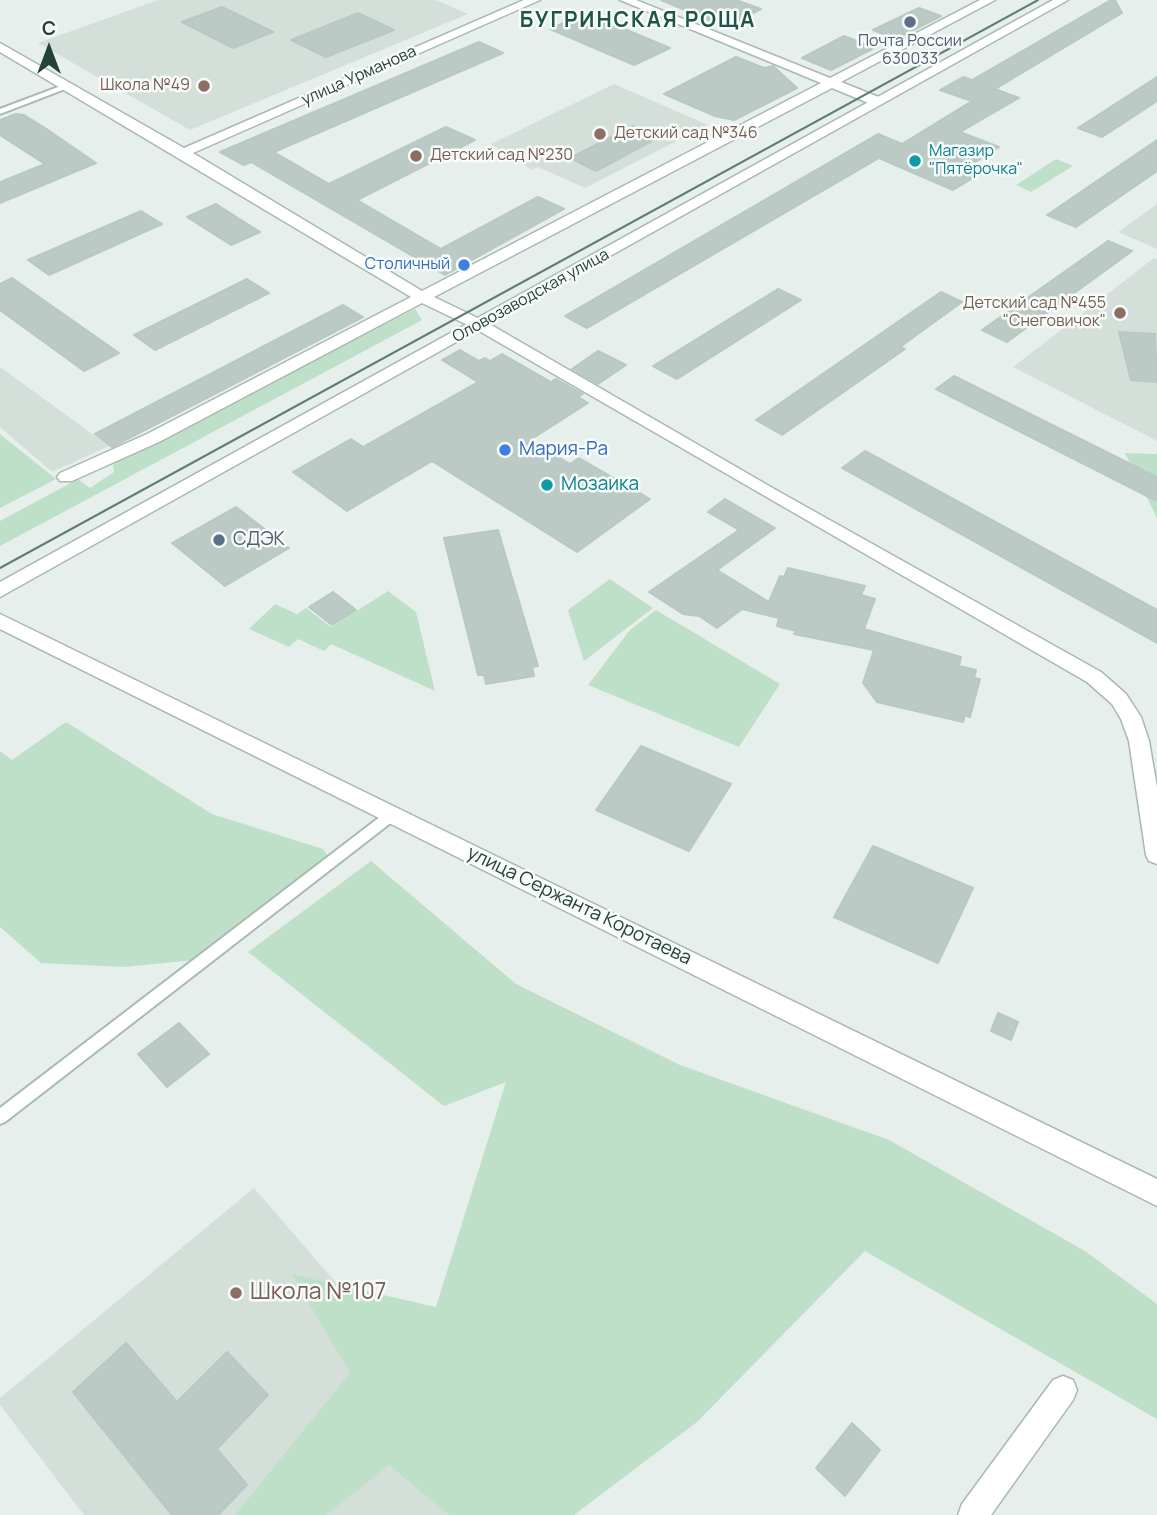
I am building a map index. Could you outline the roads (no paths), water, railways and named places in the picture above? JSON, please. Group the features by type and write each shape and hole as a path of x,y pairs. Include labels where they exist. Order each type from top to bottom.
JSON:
{"street":[{"name":"улица Урманова","path":"183,153 534,0"},
{"path":"626,0 876,101"},
{"path":"65,477 153,438 989,0"},
{"name":"Оловозаводская улица","path":"0,590 480,326 876,101 1062,0"},
{"path":"0,47 183,153 420,296 480,326 769,494 1094,677 1119,699 1131,717 1139,741 1157,855"},
{"name":"улица Сержанта Коротаева","path":"0,621 1157,1193"},
{"path":"973,1515 1063,1390"}],"lane":[{"path":"0,112 69,86"},
{"path":"0,1117 393,814"}],"tram line":[{"path":"0,568 1038,0"}],"place":[{"name":"Почта России 630033","path":"910,22"},
{"name":"Школа №49","path":"204,86"},
{"name":"Детский сад №346","path":"600,134"},
{"name":"Детский сад №230","path":"416,156"},
{"name":"Магазир \"Пятёрочка\"","path":"915,161"},
{"name":"Столичный","path":"464,265"},
{"name":"Детский сад №455 \"Снеговичок\"","path":"1120,313"},
{"name":"Мария-Ра","path":"505,450"},
{"name":"Мозаика","path":"547,485"},
{"name":"СДЭК","path":"219,540"},
{"name":"Школа №107","path":"236,1293"}],"district":[{"name":"БУГРИНСКАЯ РОЩА","path":"638,21"}]}
